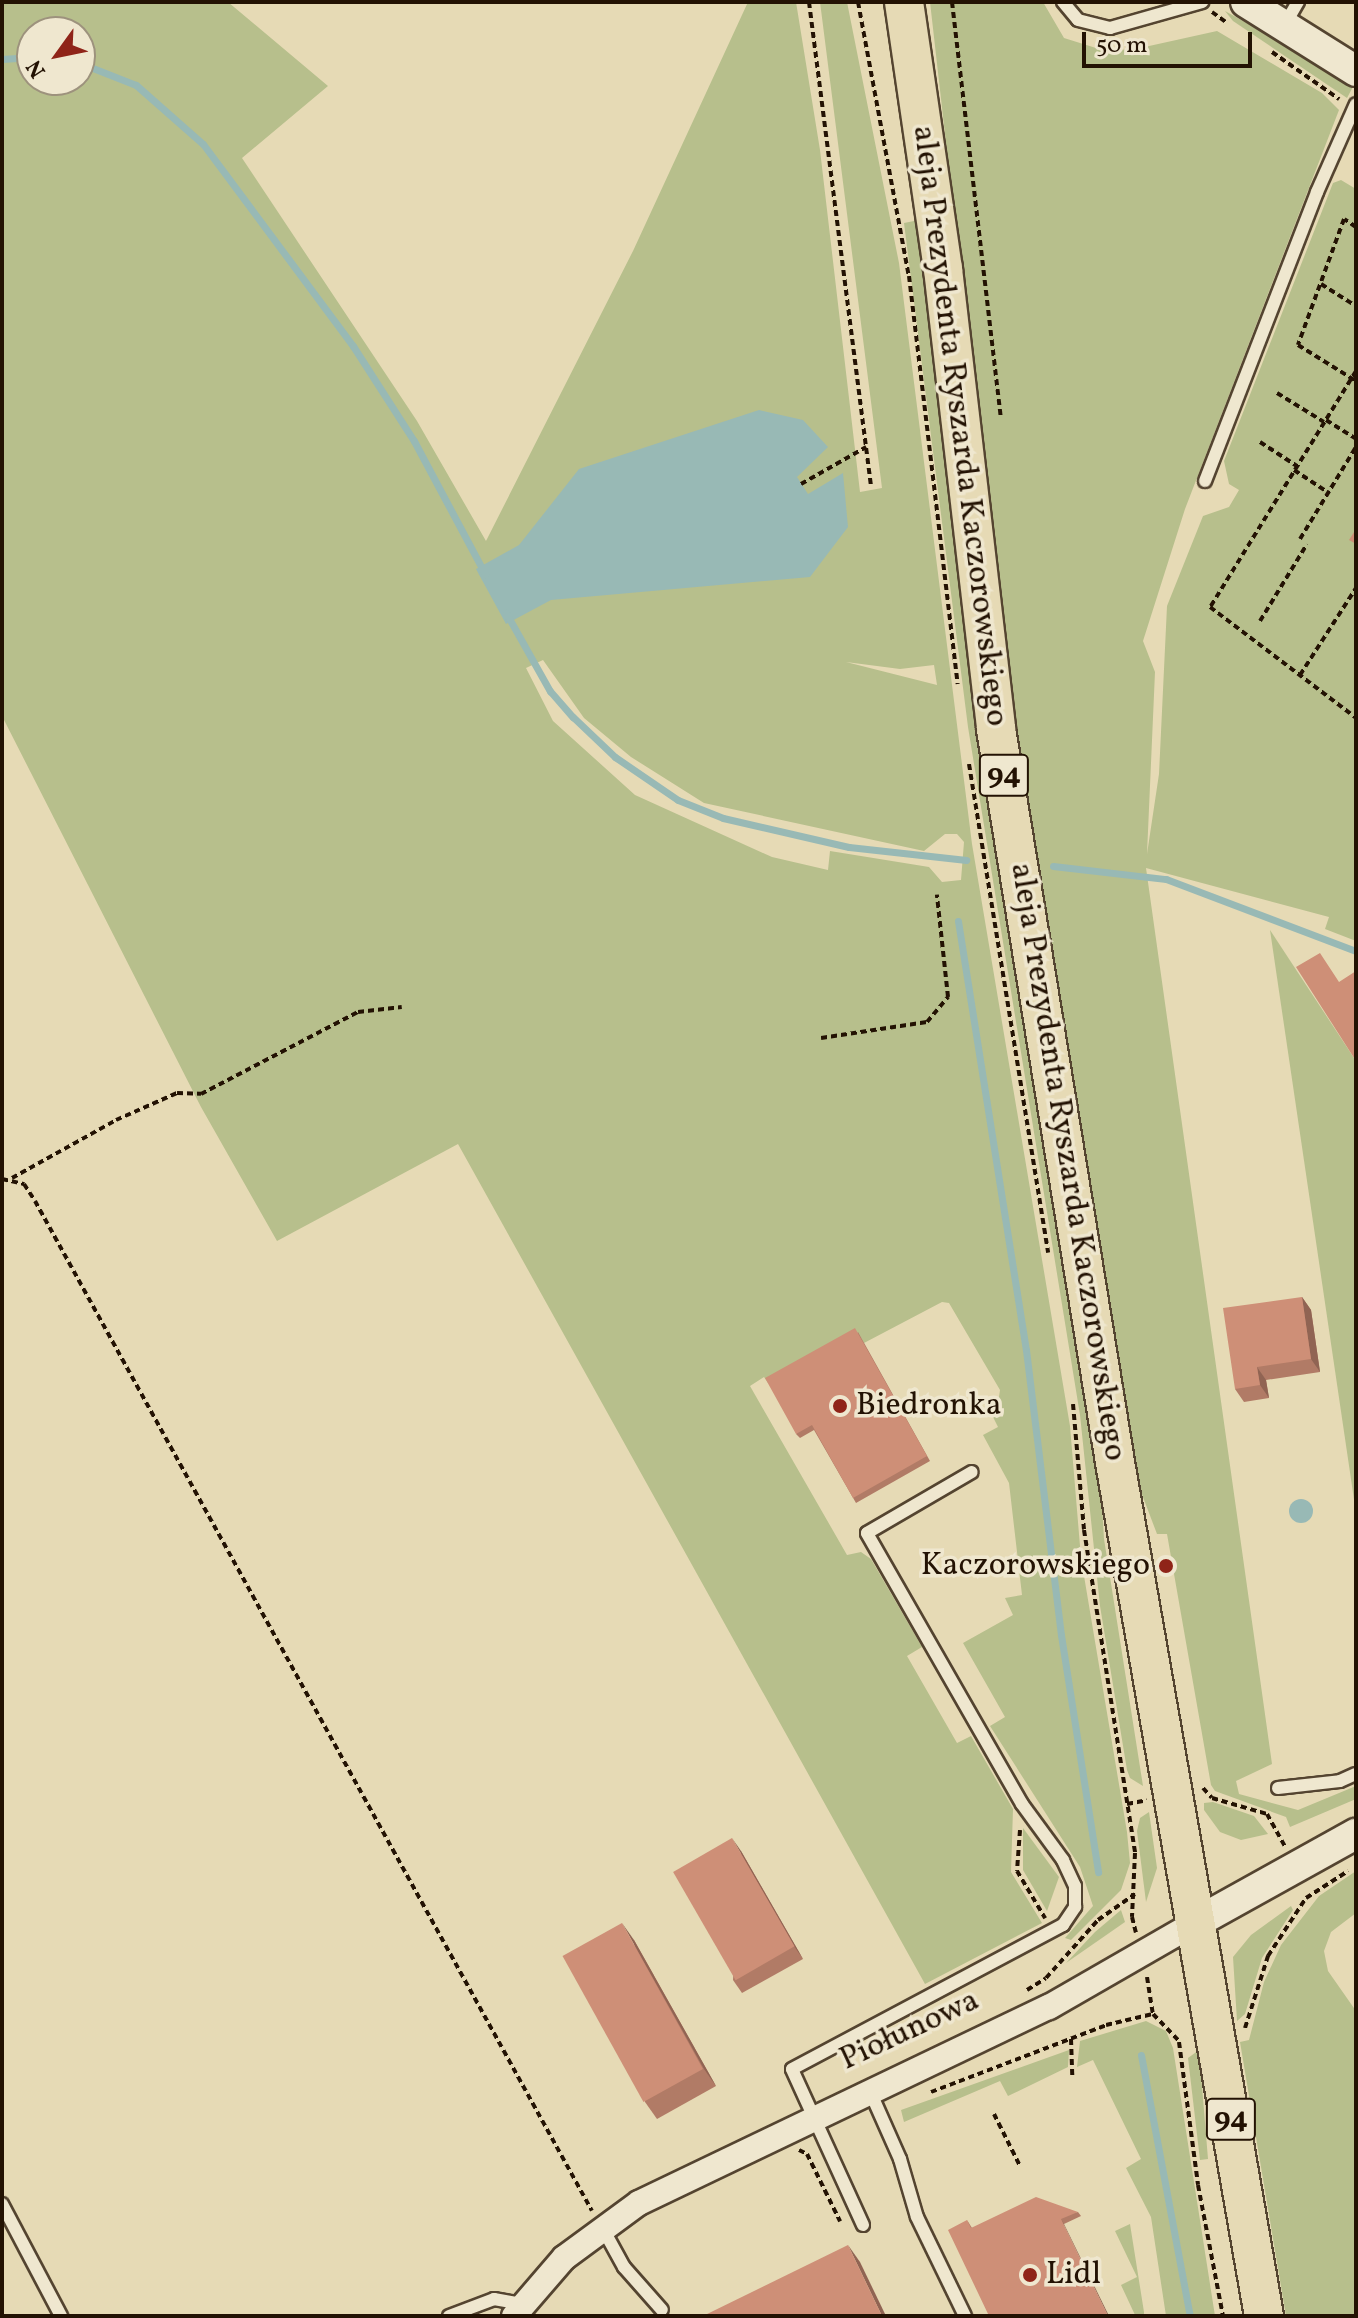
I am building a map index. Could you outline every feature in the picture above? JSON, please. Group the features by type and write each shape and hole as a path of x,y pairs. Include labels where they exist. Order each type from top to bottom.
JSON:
{"main road":[{"name":"aleja Prezydenta Ryszarda Kaczorowskiego","path":"904,2 943,269 996,729 1116,1468 1264,2316"}],"street":[{"path":"1239,14 1283,25 1356,71"},
{"name":"Piołunowa","path":"518,2310 564,2258 602,2227 683,2179 1049,2007 1356,1834"}],"lane":[{"path":"1063,2 1078,20 1110,28 1202,2"},
{"path":"1205,481 1354,108"},
{"path":"863,2225 792,2069 1063,1925 1075,1907 1075,1886 1022,1804 867,1533 972,1472"},
{"path":"1278,1788 1340,1781 1356,1774"},
{"path":"869,2089 900,2159 917,2217 965,2316"},
{"path":"2,2204 61,2316"},
{"path":"602,2227 624,2267 662,2310"},
{"path":"449,2316 494,2299 518,2310"}],"path":[{"path":"809,2 871,487"},
{"path":"952,2 1001,418"},
{"path":"1214,14 1239,14"},
{"path":"1283,25 1330,88 1354,108"},
{"path":"1354,380 1298,345 1344,219 1356,227"},
{"path":"1320,284 1356,306"},
{"path":"1356,371 1354,380 1325,421 1210,607 1356,718"},
{"path":"1277,393 1356,439"},
{"path":"1260,442 1329,493"},
{"path":"801,484 866,447"},
{"path":"1300,539 1356,447"},
{"path":"1260,621 1307,544"},
{"path":"1300,675 1356,588"},
{"path":"821,1038 927,1022 948,997 937,895"},
{"path":"2,1179 12,1178 116,1120 177,1093 201,1094 358,1012 402,1007"},
{"path":"12,1178 24,1184 35,1201 558,2157 602,2227"},
{"path":"1204,1789 1212,1798 1267,1814 1277,1828"},
{"path":"1022,1804 1017,1871 1068,1952"},
{"path":"1238,2031 1244,2030 1268,1956 1306,1898 1356,1866"},
{"path":"1014,1997 1046,1978 1098,1920 1135,1894"},
{"path":"1151,1996 1153,2014 1179,2041 1198,2185 1223,2316"},
{"path":"928,2093 1071,2039 1153,2014"},
{"path":"1071,2039 1072,2077"},
{"path":"1179,2041 1188,2040"},
{"path":"994,2114 1020,2166"},
{"path":"797,2149 807,2154 846,2233"}],"green space":[{"path":"2,2 228,2 328,86 242,158 417,421 486,541 633,251 748,2 796,2 820,150 860,492 882,488 820,2 847,2 899,263 972,844 1070,1426 1081,1558 1127,1832 1130,1863 1121,1890 1071,1940 1065,1938 1093,1906 1080,1867 990,1726 1005,1717 963,1643 1013,1615 1005,1598 1022,1595 1009,1483 983,1435 998,1427 990,1411 998,1404 1000,1390 949,1303 942,1302 864,1343 858,1333 768,1383 764,1377 750,1386 847,1555 861,1552 871,1559 922,1647 907,1656 957,1743 971,1736 1013,1809 1011,1872 1042,1923 925,1984 458,1144 277,1241 201,1107 2,716","holes":["543,660 584,718 631,757 704,803 924,851 945,834 957,834 964,842 961,880 942,882 929,867 830,851 828,870 772,857 635,795 553,721 526,668","846,662 900,669 934,665 937,685"]},
{"path":"930,2 1043,2 1064,38 1096,48 1131,50 1217,31 1322,93 1339,110 1185,509 1143,641 1155,672 1147,854 1159,774 1167,606 1203,516 1229,507 1239,490 1229,484 1224,461 1333,183 1341,180 1356,189 1356,941 1325,929 1329,917 1146,868 1272,1764 1236,1781 1239,1794 1298,1810 1356,1786 1356,1799 1290,1827 1286,1817 1215,1791 1211,1785 1167,1534 1157,1534 1135,1476 1016,759"},
{"path":"1225,11 1355,83 1347,98 1233,21"},
{"path":"919,220 1099,1454 1104,1539 1143,1786 1130,1778 1127,1770 1100,1606 1080,1415 968,727 904,223"},
{"path":"1270,930 1356,1061 1356,1513"},
{"path":"1213,1802 1254,1816 1268,1834 1241,1840 1220,1832 1204,1810 1204,1803"},
{"path":"1149,1812 1157,1868 1146,1902 1137,1831 1140,1818"},
{"path":"1023,1828 1059,1877 1047,1911 1023,1870"},
{"path":"1356,1871 1356,1913 1331,1932 1324,1951 1328,1971 1356,2011 1356,2316 1286,2316 1240,2042 1249,2040 1264,1982 1281,1945 1319,1896"},
{"path":"1291,1906 1293,1910 1262,1958 1245,2014 1237,2021 1233,1957 1251,1935"},
{"path":"1121,1910 1125,1922 1066,1963 1095,1932"},
{"path":"1146,2021 1166,2031 1173,2048 1215,2316 1166,2316 1151,2217 1126,2168 1141,2159 1093,2060 1077,2067 1080,2041"},
{"path":"1069,2050 1068,2067 1008,2096 1000,2081 904,2122 901,2110"},
{"path":"1199,2050 1208,2159 1200,2160 1188,2058"},
{"path":"1130,2224 1144,2316 1135,2315 1121,2285 1137,2277 1115,2231"}],"water":[{"path":"759,410 803,420 828,447 797,477 808,494 843,473 848,527 810,577 551,600 506,624 476,569 519,545 579,469"},
{"path":"1301,1499 1310,1502 1313,1511 1310,1520 1301,1523 1292,1520 1289,1511 1292,1502"}],"building":[{"path":"1356,529 1356,544 1349,540"},
{"path":"1320,953 1339,982 1356,971 1356,1061 1296,967"},
{"path":"1302,1297 1311,1359 1257,1367 1260,1385 1235,1389 1223,1308"},
{"name":"Biedronka","path":"855,1328 927,1456 853,1498 812,1425 796,1434 765,1378"},
{"path":"732,1838 794,1946 736,1980 673,1872"},
{"path":"622,1923 703,2069 643,2102 563,1956"},
{"name":"Lidl","path":"1036,2197 1078,2212 1061,2219 1108,2316 989,2316 948,2230 967,2220 971,2228"},
{"path":"848,2245 882,2316 703,2316"}],"waterway":[{"path":"2,59 16,58"},
{"path":"96,69 136,85 203,144 353,346 414,441 485,574"},
{"path":"506,613 550,691 573,717 615,757 678,800 723,818 849,847 966,860"},
{"path":"1053,866 1166,879 1356,951"},
{"path":"958,921 1026,1350 1061,1635 1098,1872"},
{"path":"1141,2055 1190,2316"}],"place":[{"name":"Biedronka","path":"840,1406"},
{"name":"Kaczorowskiego","path":"1166,1566"},
{"name":"Lidl","path":"1030,2275"}]}
